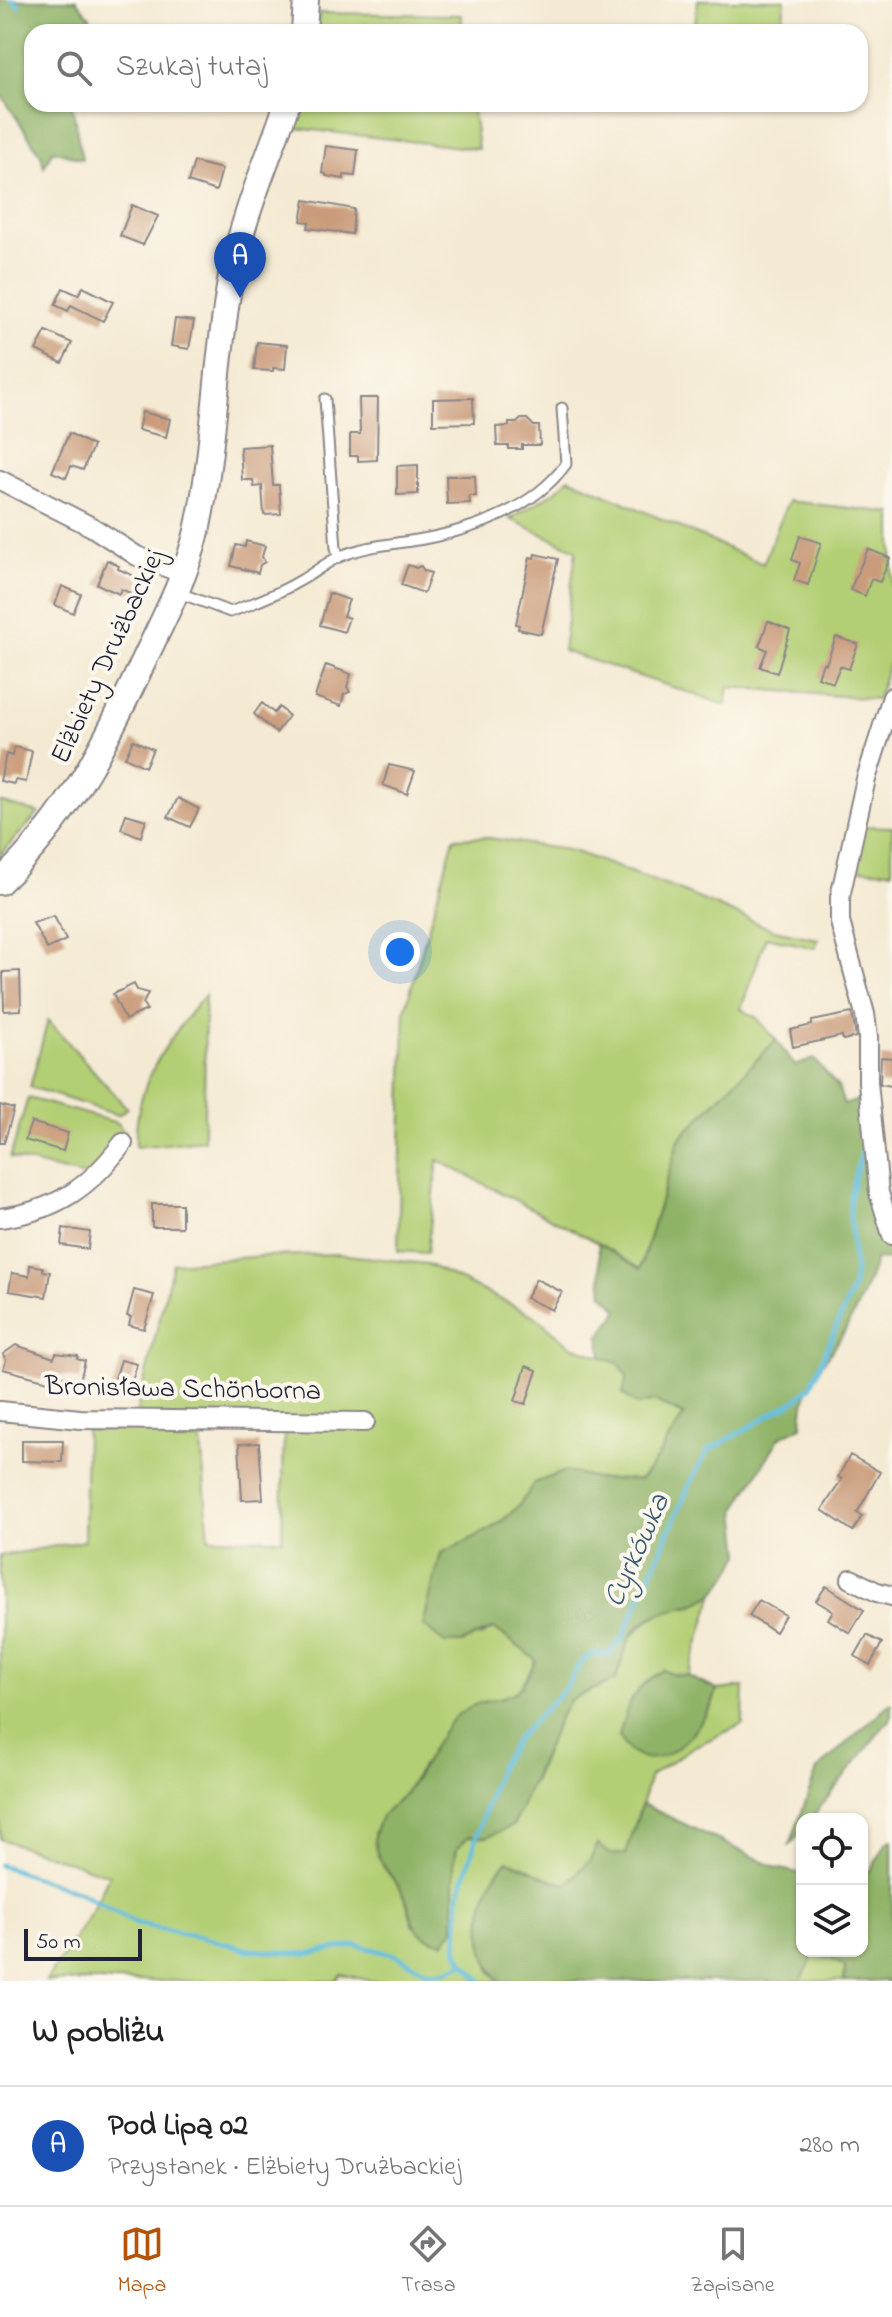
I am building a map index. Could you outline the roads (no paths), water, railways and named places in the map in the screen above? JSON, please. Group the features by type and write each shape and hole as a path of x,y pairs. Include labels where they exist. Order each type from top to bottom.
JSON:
{"street":[{"path":"304,24 306,0"},
{"name":"Elżbiety Drużbackiej","path":"0,882 42,840 76,794 126,700 192,551 202,503 232,270 284,112"},
{"path":"0,480 92,527 180,583"},
{"path":"892,697 866,779 840,897 840,922 865,1014 879,1193 892,1235"},
{"path":"0,1218 28,1215 80,1189 102,1171 123,1143"},
{"name":"Bronisława Schönborna","path":"0,1411 80,1419 365,1422"},
{"path":"851,1579 892,1596"}],"lane":[{"path":"325,399 339,557"},
{"path":"180,583 230,612 264,600 339,557 379,544 420,540 465,530 511,509 553,482 566,464 562,408"}],"waterway":[{"path":"12,0 19,6"},
{"name":"Cyrkówka","path":"481,1981 462,1960 457,1948 459,1895 500,1765 519,1736 564,1690 582,1661 590,1655 609,1654 623,1638 692,1479 708,1451 796,1400 811,1386 853,1288 855,1270 850,1199 866,1142"},
{"path":"0,1865 81,1893 138,1924 250,1950 306,1954 356,1945 395,1955 429,1972 446,1971 465,1963"}],"place":[{"name":"Pod Lipą 02","path":"240,298"}]}
